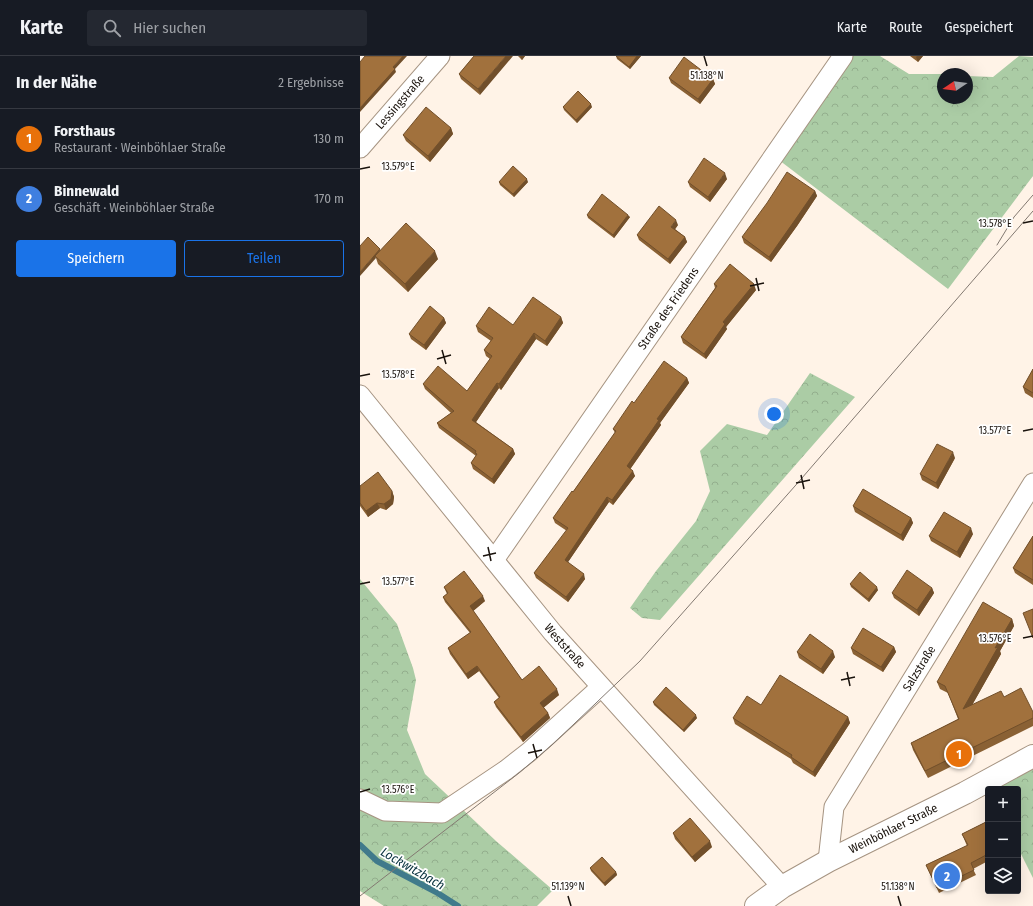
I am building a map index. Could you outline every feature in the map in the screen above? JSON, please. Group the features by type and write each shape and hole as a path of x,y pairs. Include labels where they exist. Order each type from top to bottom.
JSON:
{"main road":[{"name":"Weinböhlaer Straße","path":"756,906 782,887 828,861 965,793 1033,756"}],"street":[{"name":"Lessingstraße","path":"360,148 440,56"},
{"name":"Straße des Friedens","path":"494,560 843,56"},
{"name":"Weststraße","path":"360,395 553,634 782,887"},
{"name":"Salzstraße","path":"828,861 834,807 1033,483"},
{"path":"360,799 385,811 442,813 500,774 529,752 601,687"}],"green space":[{"path":"848,56 880,56 909,74 937,74 937,104 973,104 973,76 993,77 1019,56 1033,57 1033,176 948,289 775,157"},
{"path":"810,373 855,397 660,620 642,618 630,608 656,571 696,521 710,491 700,451 727,424 767,435"},
{"path":"360,579 397,624 413,668 416,680 407,730 425,774 496,841 553,890 537,906 384,906 360,891"},
{"path":"1033,769 1033,878 1021,854 1021,786 993,786"}],"building":[{"path":"365,56 403,56 393,67 395,69 360,108 360,62"},
{"path":"474,56 506,56 478,89 459,74"},
{"path":"616,56 637,56 629,67"},
{"path":"684,57 713,79 698,99 669,78"},
{"path":"578,91 591,104 576,120 563,107"},
{"path":"426,107 451,128 428,156 403,135"},
{"path":"704,158 725,173 708,197 688,182"},
{"path":"513,166 527,179 513,194 499,182"},
{"path":"787,172 815,191 769,257 742,237 767,203"},
{"path":"602,194 628,215 613,235 587,215"},
{"path":"659,206 676,220 671,227 685,237 668,259 637,235"},
{"path":"406,223 435,251 405,284 375,256"},
{"path":"368,237 380,249 360,272 360,246"},
{"path":"730,264 754,284 723,322 725,324 704,354 681,337 717,286 714,284"},
{"path":"533,297 561,317 545,341 534,333 472,420 513,449 492,479 471,463 477,454 475,453 476,451 437,423 454,411 423,384 438,366 467,391 492,356 484,350 493,338 476,326 489,307 513,325"},
{"path":"430,306 444,318 424,345 409,334"},
{"path":"664,361 687,378 657,419 659,420 627,466 633,471 612,500 607,497 565,560 584,574 566,597 534,573 568,528 553,518 616,431 613,429 632,401 634,403"},
{"path":"1033,369 1033,393 1023,387"},
{"path":"937,444 953,452 936,483 920,474"},
{"path":"378,472 392,491 391,499 384,504 377,503 366,511 360,503 360,486"},
{"path":"863,489 911,518 901,535 853,506"},
{"path":"944,512 971,528 957,552 929,536"},
{"path":"1033,536 1033,580 1013,568"},
{"path":"907,570 932,588 917,610 892,593"},
{"path":"464,571 483,596 470,606 522,680 539,666 557,689 540,703 548,713 521,737 494,702 500,697 477,666 466,674 448,648 471,632 443,597 448,593 444,587"},
{"path":"860,572 877,587 868,599 850,584"},
{"path":"983,602 1012,619 963,709 1001,691 1004,697 1021,688 1033,712 1033,718 925,771 911,743 959,719 945,686 937,682"},
{"path":"1033,609 1033,638 1023,613"},
{"path":"863,628 894,647 881,667 851,648"},
{"path":"810,634 833,651 821,669 797,652"},
{"path":"780,675 848,717 813,772 791,757 792,755 733,718 747,696 761,705"},
{"path":"666,687 696,715 683,730 653,702"},
{"path":"690,818 710,841 692,857 673,833"},
{"path":"985,822 985,856 971,863 974,870 937,888 926,865 968,845 962,834"},
{"path":"602,857 616,872 604,883 590,868"}],"waterway":[{"name":"Lockwitzbach","path":"360,845 377,861 436,892 458,906"}],"tram line":[{"path":"997,245 1014,217 1033,195"},
{"path":"360,896 519,773 552,745 640,661 795,486 1033,211"}],"place":[{"name":"Forsthaus","path":"959,754"},
{"name":"Binnewald","path":"947,876"}]}
